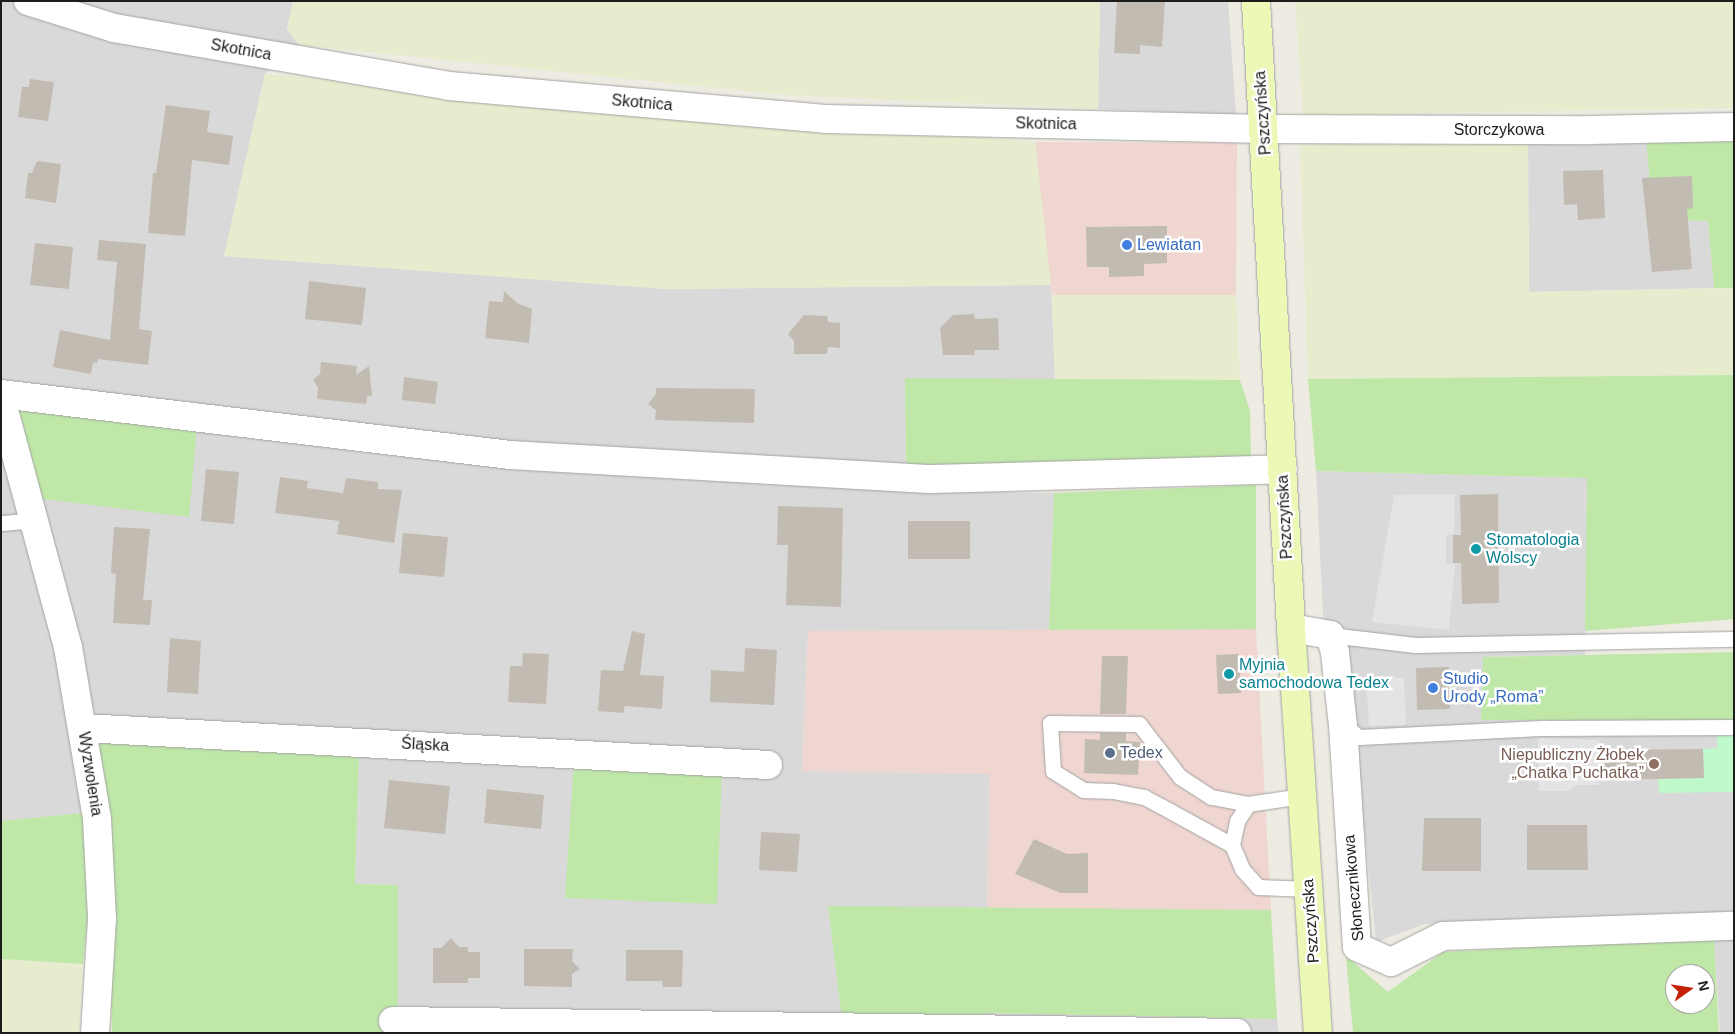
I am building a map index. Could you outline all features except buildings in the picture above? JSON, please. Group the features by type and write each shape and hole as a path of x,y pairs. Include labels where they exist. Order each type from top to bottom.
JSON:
{"main road":[{"name":"Pszczyńska","path":"1256,1 1265,129 1291,628 1318,1033"}],"street":[{"name":"Skotnica","path":"28,1 114,28 449,86 826,119 1265,129"},
{"name":"Storczykowa","path":"1265,129 1590,130 1734,127"},
{"path":"1,394 510,455 932,479 1283,469"},
{"name":"Wyzwolenia","path":"1,399 68,647 97,819 102,919 95,1033"},
{"path":"1291,628 1330,635"},
{"name":"Słonecznikowa","path":"1330,635 1343,725 1357,947 1391,962 1444,936 1734,926"},
{"name":"Śląska","path":"83,728 768,765"},
{"path":"393,1021 1236,1033"}],"lane":[{"path":"1,523 34,520"},
{"path":"1330,635 1415,645 1734,639"},
{"path":"1232,845 1144,797 1113,791 1083,790 1053,771 1050,723 1139,724 1180,777 1211,798 1248,804 1302,796"},
{"path":"1343,725 1359,736 1546,728 1734,727"},
{"path":"1248,804 1237,821 1232,845 1242,869 1258,887 1309,889"}],"shaded area":[{"path":"1,1 293,1 287,29 299,45 265,74 224,256 667,289 1051,285 1055,381 905,378 906,491 1054,493 1049,630 808,631 802,771 990,774 987,910 828,906 844,1033 398,1033 398,885 355,884 359,753 107,811 1,821"},
{"path":"1100,1 1228,1 1236,115 1098,109"},
{"path":"1646,137 1708,221 1714,288 1529,292 1528,139"},
{"path":"1035,142 1237,143 1236,295 1052,295"},
{"path":"1316,471 1587,478 1585,655 1483,657 1734,720 1734,916 1595,916 1425,924 1376,942 1346,656 1323,615"},
{"path":"1455,494 1454,534 1446,535 1446,564 1455,564 1449,630 1372,622 1394,495"},
{"path":"1256,629 1271,910 987,910 990,774 802,771 808,631"},
{"path":"1366,678 1404,678 1406,725 1369,726"},
{"path":"1538,738 1599,740 1599,785 1577,785 1569,791 1539,791"},
{"path":"1714,938 1734,939 1734,1033 1720,1033"},
{"path":"987,1013 1277,1019 1279,1033 975,1033 973,1029"}],"green space":[{"path":"293,1 1100,1 1098,109 787,95 299,45 287,29"},
{"path":"1295,1 1734,1 1734,108 1303,115"},
{"path":"265,74 1035,142 1051,285 667,289 224,256"},
{"path":"1734,135 1734,288 1714,288 1708,221 1653,219 1646,137"},
{"path":"1528,139 1529,292 1734,288 1734,375 1308,379 1300,145"},
{"path":"1052,295 1236,295 1240,380 1055,381"},
{"path":"1734,375 1734,619 1585,631 1587,478 1316,471 1308,379"},
{"path":"905,378 1240,380 1250,411 1251,464 906,471"},
{"path":"13,406 197,427 189,517 43,499"},
{"path":"1256,485 1256,629 1049,630 1054,493"},
{"path":"1734,652 1734,720 1481,720 1483,657"},
{"path":"1717,733 1734,733 1734,792 1659,793 1658,779 1704,778 1703,749 1717,748"},
{"path":"96,739 359,753 355,884 398,885 398,1033 112,1033 107,811"},
{"path":"574,761 722,768 717,904 565,898"},
{"path":"83,813 91,888 83,964 1,959 1,821"},
{"path":"828,906 1271,910 1277,1019 987,1013 973,1029 842,1019"},
{"path":"1714,938 1719,1033 1353,1033 1346,956 1388,992 1443,952"},
{"path":"1,959 83,964 79,1033 1,1033"}],"place":[{"name":"Lewiatan","path":"1127,245"},
{"name":"Stomatologia Wolscy","path":"1476,549"},
{"name":"Myjnia samochodowa Tedex","path":"1229,674"},
{"name":"Studio Urody „Roma”","path":"1433,688"},
{"name":"Tedex","path":"1110,753"},
{"name":"Niepubliczny Żłobek „Chatka Puchatka”","path":"1654,764"}]}
